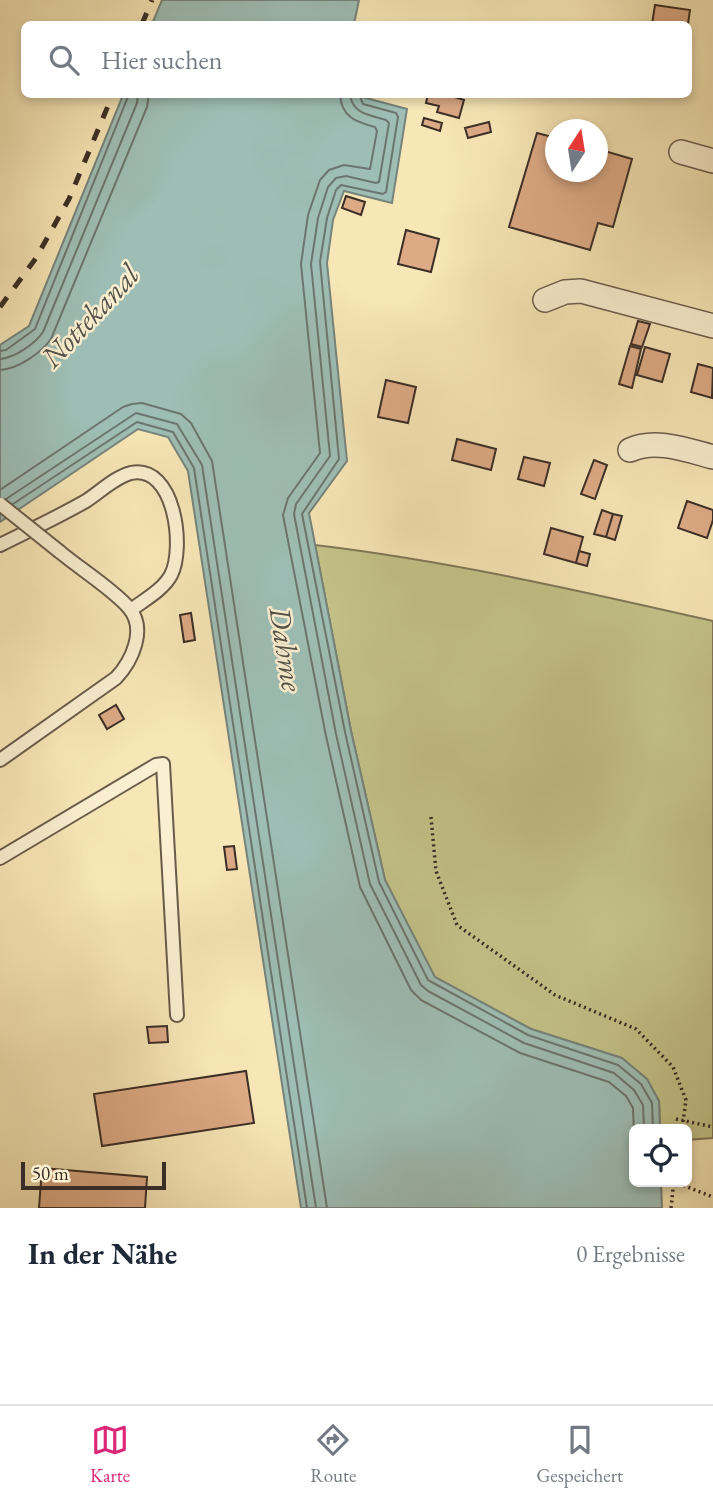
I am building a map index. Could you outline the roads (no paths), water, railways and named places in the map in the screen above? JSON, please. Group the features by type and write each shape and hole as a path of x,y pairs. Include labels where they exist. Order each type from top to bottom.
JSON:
{"street":[{"path":"681,152 713,161"},
{"path":"545,300 565,292 581,291 713,326"},
{"path":"630,450 643,444 681,448 713,457"}],"lane":[{"path":"0,545 86,501 120,478 132,473 145,473 156,478 165,488 170,501 177,545 176,561 165,584 131,610"},
{"path":"0,504 131,610 137,634 128,665 116,678 0,760"},
{"path":"0,858 156,765 163,764 177,1015"}],"water":[{"path":"162,0 359,0 355,21 153,21"},
{"path":"122,98 366,98 407,109 392,203 344,191 333,220 327,263 347,461 309,513 351,731 385,880 435,977 531,1029 622,1058 647,1079 659,1101 660,1124 629,1124 629,1187 661,1187 662,1208 301,1208 188,471 168,437 138,429 0,522 0,345 29,326"}],"railway":[{"path":"143,21 152,0"},
{"path":"0,307 36,258 69,199 111,98"}],"water label":[{"name":"Nottekanal","path":"90,316"},
{"name":"Dahme","path":"286,649"}]}
